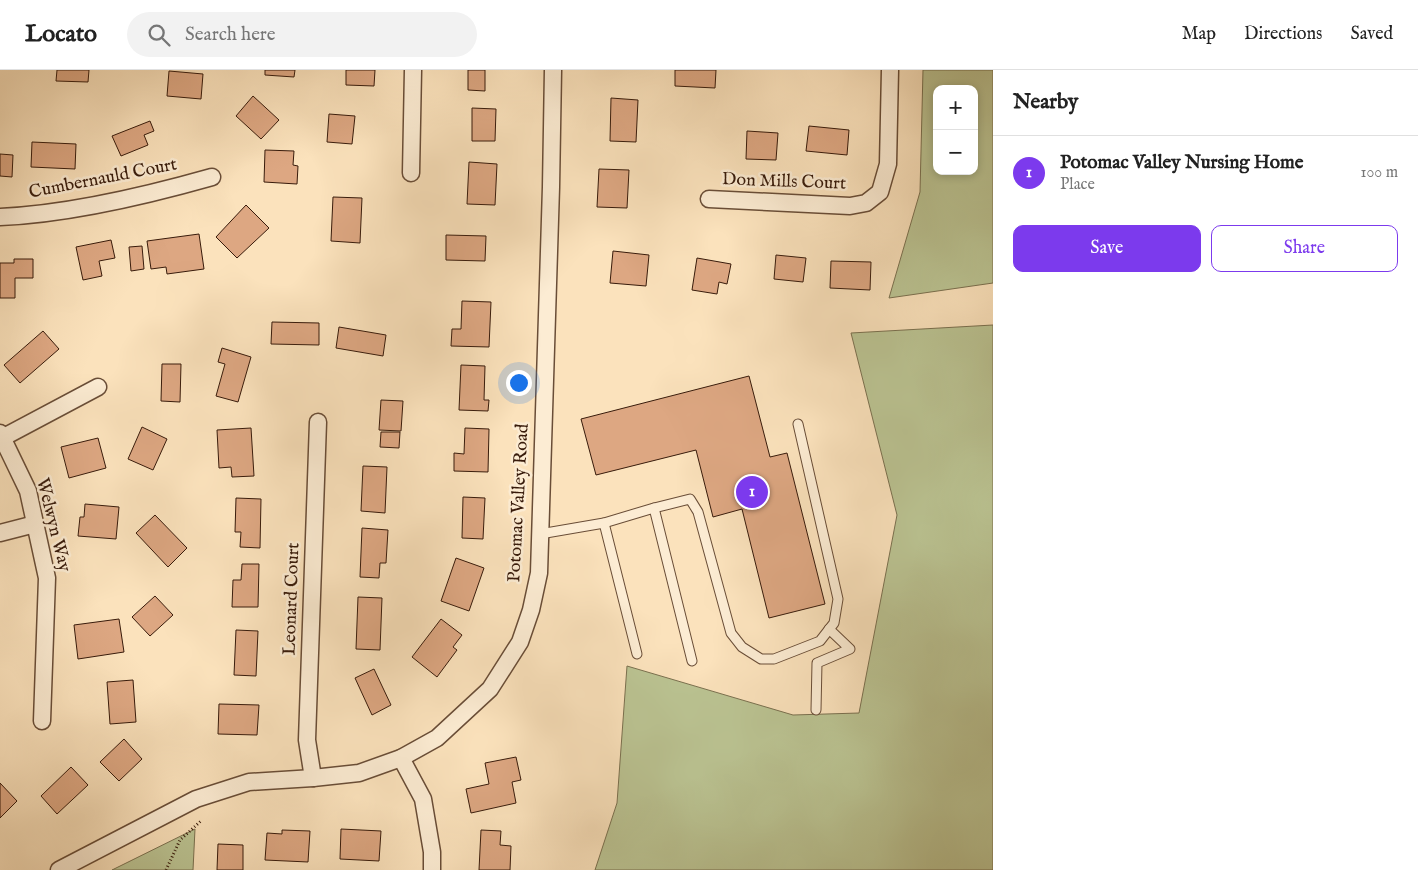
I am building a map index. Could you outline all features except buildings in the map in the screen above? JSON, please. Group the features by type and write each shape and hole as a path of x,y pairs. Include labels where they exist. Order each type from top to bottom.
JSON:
{"street":[{"path":"411,172 413,70"},
{"name":"Potomac Valley Road","path":"59,870 196,799 249,782 313,778 359,772 401,758 437,738 490,689 520,642 531,610 539,573 554,70"},
{"name":"Don Mills Court","path":"709,199 850,206 866,204 880,192 888,164 890,70"},
{"name":"Cumbernauld Court","path":"0,217 96,205 212,177"},
{"path":"1,435 98,387"},
{"name":"Leonard Court","path":"313,778 308,740 318,422"},
{"name":"Welwyn Way","path":"1,435 28,491 47,578 42,721"},
{"path":"0,533 35,524"},
{"path":"401,758 423,799 432,852 432,870"}],"lane":[{"path":"540,534 604,523 690,499 698,512 730,633 742,647 761,659 774,659 820,641 834,623 838,599 798,424"},
{"path":"654,508 692,661"},
{"path":"604,523 638,654"},
{"path":"816,710 817,663 850,649 829,629"}],"path":[{"path":"166,870 180,840 202,820"}],"green space":[{"path":"923,70 993,70 993,283 889,298 920,192"},
{"path":"993,325 993,870 595,870 617,803 627,666 793,715 859,713 897,515 851,333"},
{"path":"195,829 193,870 112,870"}],"place":[{"name":"Potomac Valley Nursing Home","path":"752,492"}]}
